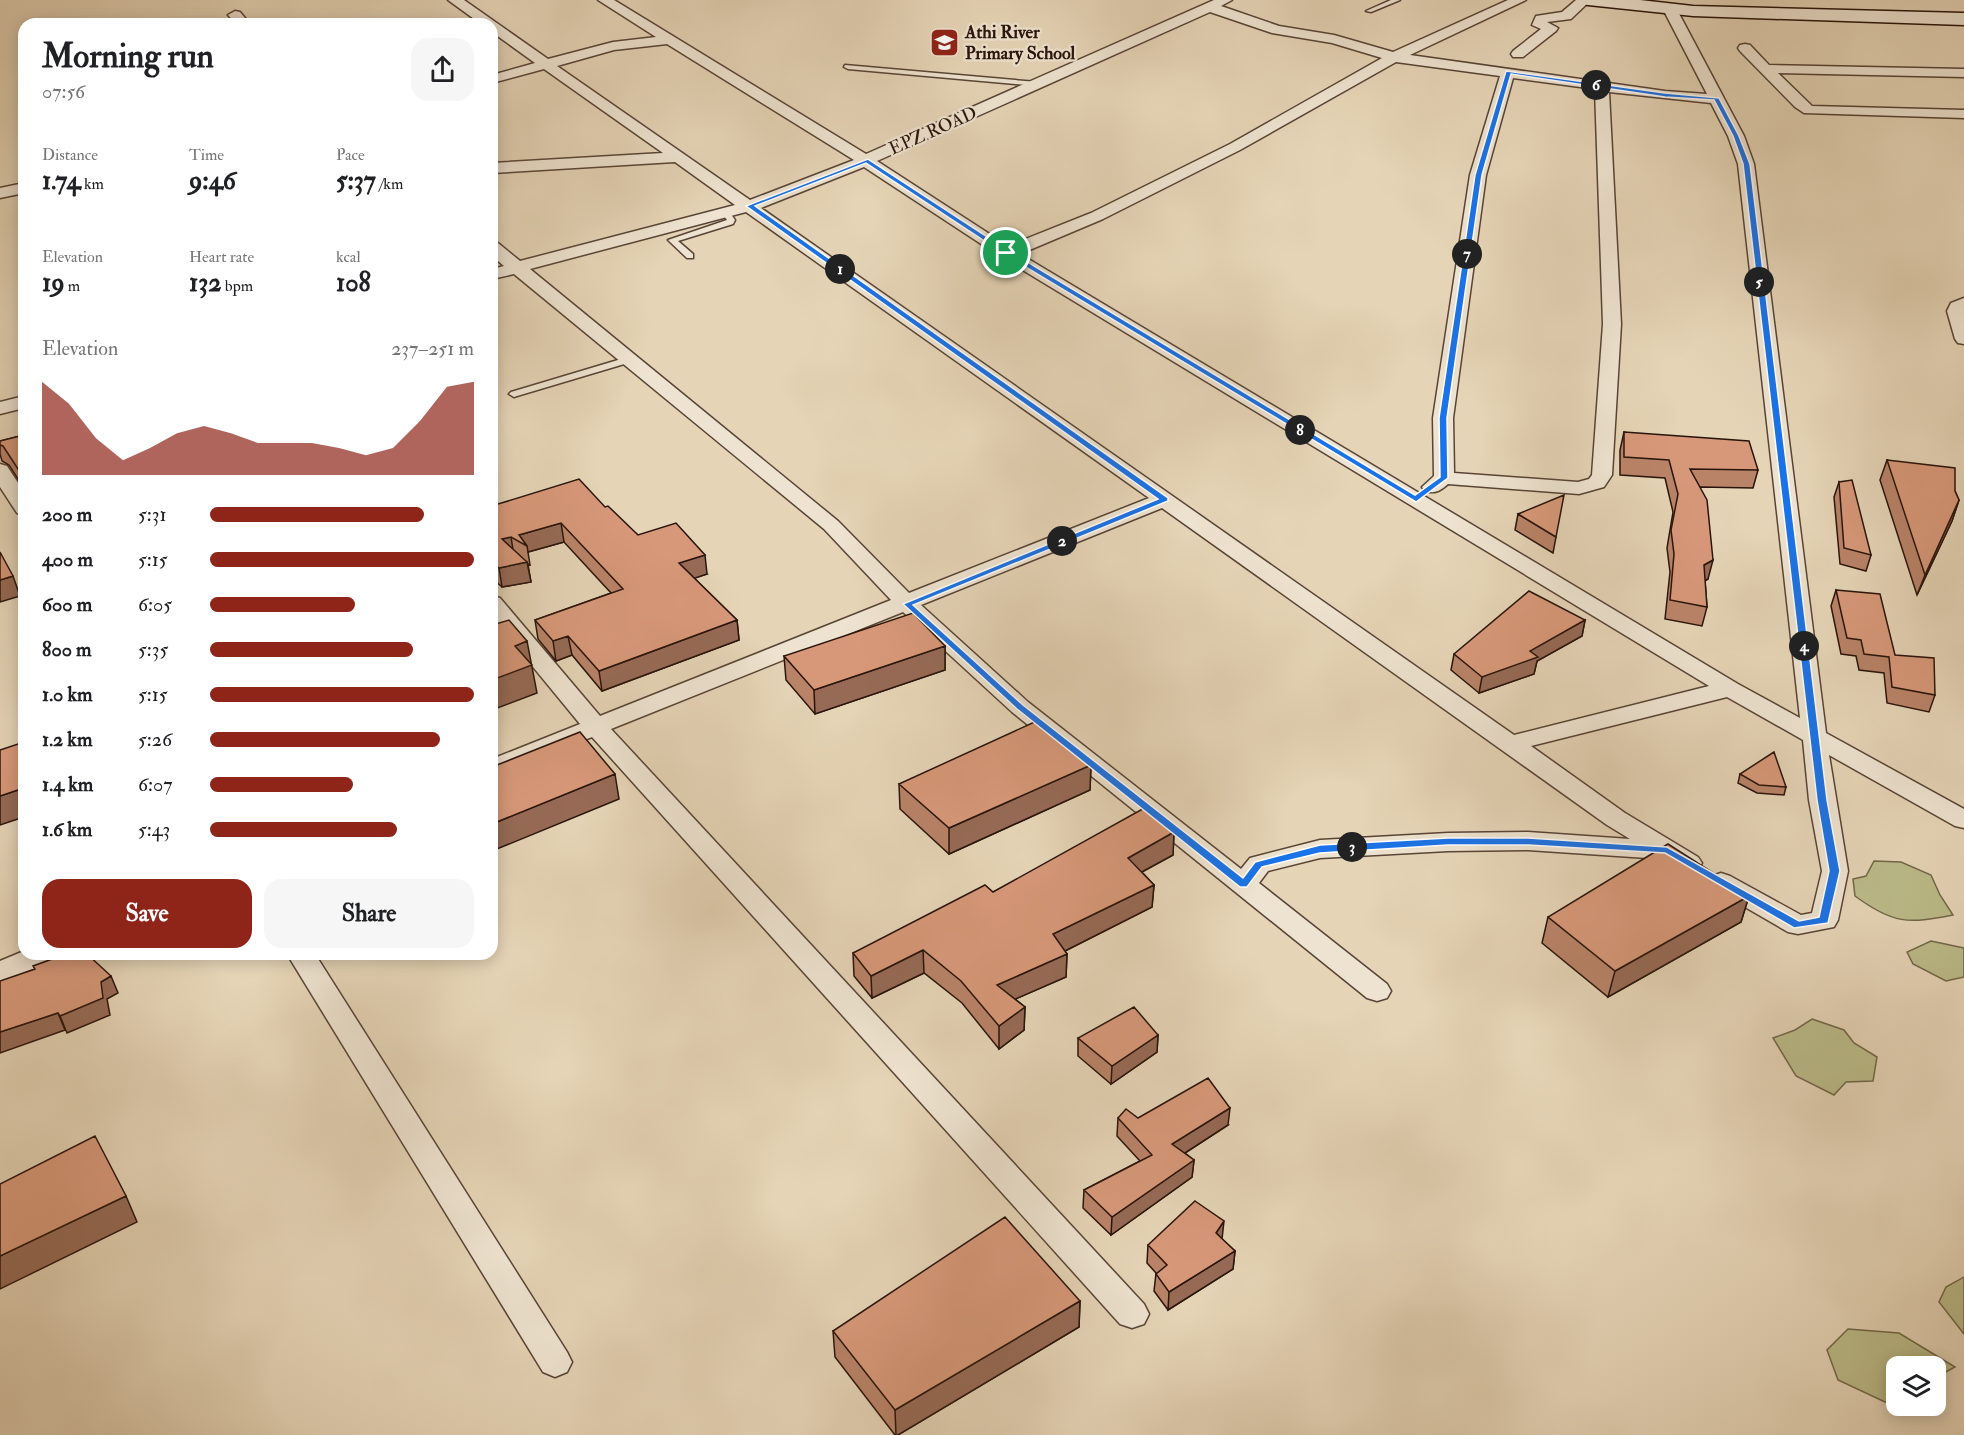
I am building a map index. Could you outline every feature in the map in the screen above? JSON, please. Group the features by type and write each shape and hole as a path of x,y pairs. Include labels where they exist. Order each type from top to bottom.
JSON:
{"main road":[{"path":"1586,0 1681,7 1964,19"}],"street":[{"path":"455,0 481,18"},
{"path":"605,0 866,161 1006,253 1730,689 1964,820"},
{"path":"1006,253 1097,216 1235,147 1394,57 1519,0"},
{"path":"1518,54 1551,28 1539,25 1541,19 1566,16 1586,0"},
{"path":"1218,3 1277,30 1334,39 1394,57 1665,95 1717,99"},
{"name":"EPZ ROAD","path":"498,272 750,206 831,176 1218,3"},
{"path":"498,30 1616,819 1798,925 1824,920 1835,871 1822,800 1746,164 1736,136 1717,99 1681,7"},
{"path":"498,78 613,46 669,40"},
{"path":"1745,48 1800,104 1809,110 1964,114"},
{"path":"1767,69 1964,73"},
{"path":"1444,478 1443,418 1478,175 1508,72"},
{"path":"1416,499 1444,478 1579,488 1597,483 1602,475 1612,324 1602,86"},
{"path":"498,168 680,157"},
{"path":"0,194 18,190"},
{"path":"498,252 831,525 907,604 1020,707 1377,991"},
{"path":"1964,303 1957,307 1956,311 1964,339"},
{"path":"0,408 18,404"},
{"path":"0,470 18,499"},
{"path":"498,766 1165,500"},
{"path":"498,610 595,726 1132,1314"},
{"path":"1510,743 1576,730 1685,698 1730,689"},
{"path":"1244,885 1259,864 1320,849 1448,842 1528,841 1667,850"},
{"path":"0,972 29,960"},
{"path":"305,960 555,1362"}],"lane":[{"path":"1369,11 1397,0"},
{"path":"848,67 1037,84"},
{"path":"690,256 672,240 730,222 725,212"},
{"path":"514,393 628,360"}],"green space":[{"path":"1874,861 1901,862 1931,875 1953,915 1924,920 1901,919 1891,917 1868,905 1855,896 1853,879 1866,876"},
{"path":"1931,941 1964,948 1964,977 1946,981 1913,964 1907,952"},
{"path":"1812,1019 1844,1030 1854,1043 1877,1057 1873,1081 1846,1082 1834,1095 1796,1076 1773,1038 1795,1030"},
{"path":"1964,1277 1964,1334 1939,1302 1946,1287"},
{"path":"1848,1329 1899,1333 1937,1356 1886,1356 1885,1402 1838,1380 1827,1350"},
{"path":"1946,1362 1955,1367 1946,1372"}],"building":[{"path":"1624,432 1749,441 1758,470 1690,469 1707,500 1713,560 1704,565 1707,607 1670,600 1674,554 1671,530 1678,494 1669,460 1624,457"},
{"path":"18,436 18,469 0,445 0,441"},
{"path":"1887,460 1955,468 1955,491 1959,500 1925,575"},
{"path":"579,479 605,507 608,506 638,535 676,523 705,555 679,563 737,620 599,671 568,636 553,641 535,620 623,589 561,523 519,535 527,546 511,537 502,539 527,562 499,568 498,504"},
{"path":"1852,480 1871,555 1844,548 1839,482"},
{"path":"1564,495 1556,537 1518,514"},
{"path":"0,552 13,576 0,580"},
{"path":"1836,590 1880,594 1895,655 1934,658 1935,695 1892,687 1889,657 1864,654 1861,640 1847,638"},
{"path":"1529,591 1585,620 1530,651 1538,657 1482,677 1454,654"},
{"path":"913,613 945,646 814,690 784,656"},
{"path":"509,620 527,641 515,646 532,665 498,678 498,623"},
{"path":"1039,720 1091,765 949,828 899,784"},
{"path":"580,732 615,774 498,822 498,765"},
{"path":"18,744 18,790 0,796 0,750"},
{"path":"1774,752 1786,787 1759,785 1740,774"},
{"path":"1148,806 1174,832 1128,858 1154,885 1053,934 1067,954 997,985 1025,1007 999,1026 961,981 923,950 871,976 853,953 985,885 993,892"},
{"path":"1668,844 1749,896 1615,971 1548,917"},
{"path":"50,960 94,960 111,976 101,982 103,998 60,1016 58,1013 0,1032 0,981 35,969 33,966"},
{"path":"1134,1007 1158,1035 1112,1066 1078,1038"},
{"path":"1208,1078 1230,1108 1172,1144 1194,1160 1112,1217 1084,1190 1152,1155 1118,1118 1126,1109 1138,1118"},
{"path":"95,1136 126,1196 0,1256 0,1184"},
{"path":"1195,1201 1224,1221 1216,1233 1235,1251 1169,1292 1156,1274 1167,1265 1148,1245"},
{"path":"1005,1217 1080,1301 895,1410 833,1331"}],"place":[{"name":"Athi River Primary School","path":"944,42"}],"route":[{"path":"1508,72 1665,95 1717,99 1736,136 1746,164 1822,800 1835,871 1824,920 1798,925 1667,850 1528,841 1448,842 1320,849 1259,864 1244,885 1020,707 907,604 1165,500 750,206 866,161 1006,253 1416,499 1444,478 1443,418 1478,175 1508,72"}]}
